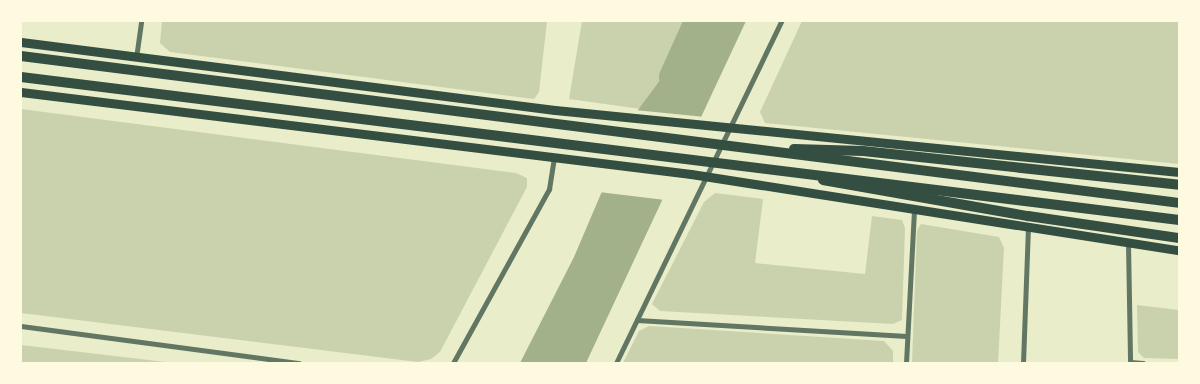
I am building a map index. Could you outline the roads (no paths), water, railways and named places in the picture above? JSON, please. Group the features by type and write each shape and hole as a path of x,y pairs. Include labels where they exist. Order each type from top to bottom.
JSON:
{"highway":[{"path":"21,56 368,102 745,147 869,166 1179,203"},
{"path":"21,77 741,164 1179,220"},
{"path":"745,147 863,151 1179,185"},
{"path":"741,164 914,197 1179,238"}],"main road":[{"path":"21,42 136,58 594,114 1179,172"},
{"path":"21,92 392,135 554,158 681,173 1179,250"}],"street":[{"path":"136,58 141,21"},
{"path":"616,363 708,178 781,21"},
{"path":"453,363 549,189 554,158"},
{"path":"906,363 914,208"},
{"path":"1023,363 1028,227"},
{"path":"1128,243 1130,362 1143,363"},
{"path":"637,320 908,336"},
{"path":"21,326 300,363"}],"waterway":[{"path":"671,77 696,21"}]}
